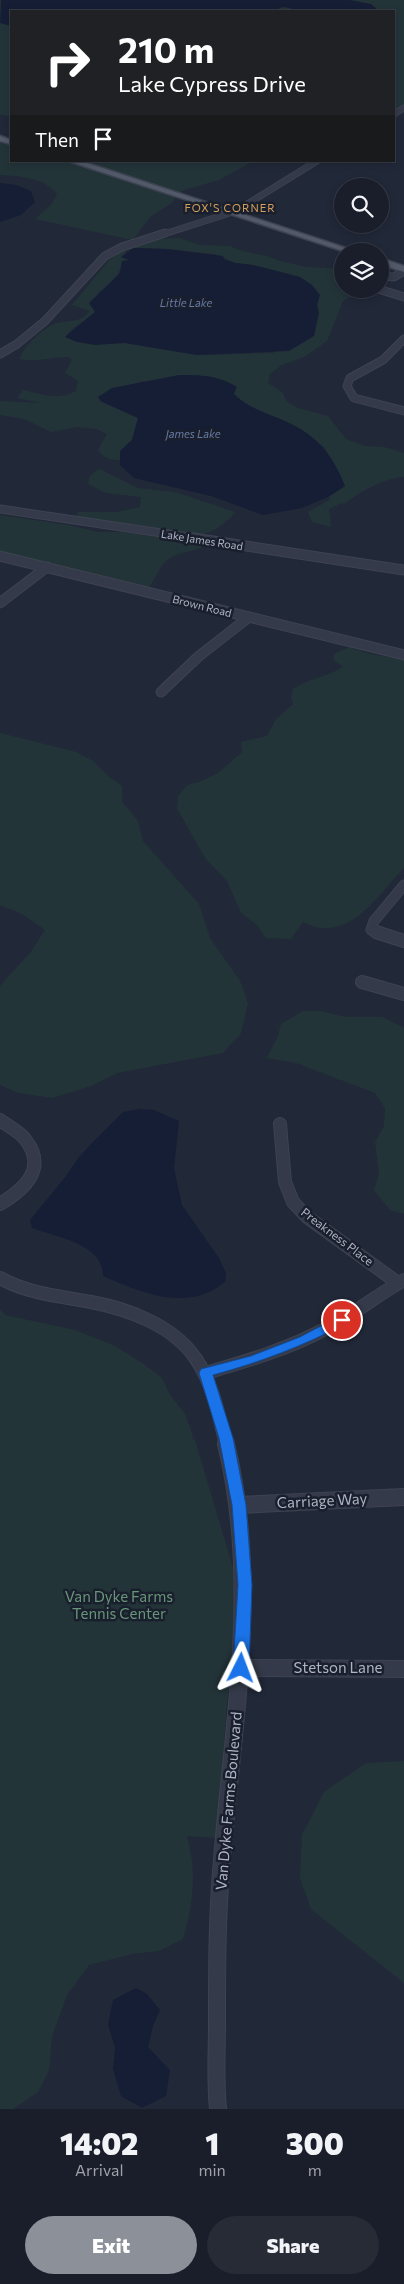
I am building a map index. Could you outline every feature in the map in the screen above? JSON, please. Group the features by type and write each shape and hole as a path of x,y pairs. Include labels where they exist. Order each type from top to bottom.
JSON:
{"main road":[{"path":"75,162 334,246"},
{"path":"389,264 403,269"}],"street":[{"path":"0,354 17,344 45,321 105,256 122,247 231,213 315,162"},
{"path":"389,276 394,277 403,269"},
{"path":"389,292 404,297"},
{"path":"404,339 383,360 350,378 347,386 354,398 404,411"},
{"name":"Lake James Road","path":"0,509 404,570"},
{"name":"Brown Road","path":"0,556 404,655"},
{"path":"0,603 47,567"},
{"path":"161,692 199,656 249,617"},
{"path":"404,885 374,921 371,930 404,941"},
{"path":"362,982 404,994"},
{"path":"0,1120 25,1139 36,1160 32,1177 20,1193 0,1204"},
{"name":"Preakness Place","path":"280,1124 285,1182 294,1202 307,1217 401,1281"},
{"name":"Van Dyke Farms Boulevard","path":"0,1278 12,1286 49,1297 112,1307 150,1321 184,1344 206,1373 226,1438 239,1505 245,1585 241,1668 217,1922 218,2109"},
{"path":"206,1373 255,1359 304,1340 342,1320 401,1281"},
{"name":"Carriage Way","path":"239,1505 404,1497"},
{"name":"Stetson Lane","path":"241,1668 404,1669"}],"green space":[{"path":"0,0 404,0 404,105 395,110 395,10 10,10 10,117 0,114"},
{"path":"0,140 10,143 10,162 71,162 176,196 172,203 150,217 133,240 35,219 52,204 57,194 52,188 31,178 0,175"},
{"path":"79,162 252,162 219,180 184,190 177,194"},
{"path":"179,238 200,245 230,246 242,251 306,267 334,269 334,298 348,298 343,301 327,341 304,357 282,365 270,374 268,383 282,392 287,402 298,408 328,416 346,439 365,446 384,447 404,453 404,477 381,483 365,490 344,504 341,503 329,509 331,527 312,522 308,512 331,499 328,497 345,486 324,447 279,419 243,403 234,394 143,381 98,397 101,402 138,418 132,440 120,451 120,460 107,458 100,453 98,450 107,434 97,429 77,427 51,432 24,419 0,415 0,401 42,403 17,398 23,390 57,396 63,396 76,391 78,381 65,373 72,360 69,357 32,360 19,359 30,343 46,328 57,323 83,318 87,315 90,311 72,305 109,260 124,250 126,252 122,257 129,260 122,261 119,272 114,280 98,293 95,312 71,330 65,337 125,343 197,355 273,353 319,313 317,305 300,277 253,265 236,263 214,254 134,248 158,239"},
{"path":"99,469 138,488 175,492 235,512 223,524 210,532 198,535 185,535 129,524 76,518 78,512 116,512 140,507 141,497 106,493 88,484 90,476"},
{"path":"0,515 68,525 98,532 122,532 204,546 170,558 149,587 135,585 0,552"},
{"path":"349,647 366,653 404,660 404,868 378,898 347,923 335,927 322,928 303,922 291,939 266,938 257,925 241,913 227,881 205,858 177,808 178,797 187,785 202,781 218,773 242,752 241,742 267,736 276,719 293,704 291,697 293,689 343,667 334,660 334,654"},
{"path":"0,733 76,752 93,761 108,776 122,786 122,802 138,821 143,841 199,904 210,938 240,981 248,1003 241,1033 223,1053 117,1073 91,1086 52,1098 19,1093 0,1085 0,986 30,953 45,930 22,914 0,905"},
{"path":"303,1011 320,1011 346,1017 383,1017 404,1028 404,1214 390,1210 374,1190 379,1174 375,1142 384,1126 385,1108 375,1093 296,1063 267,1058 278,1036 281,1024"},
{"name":"Van Dyke Farms Tennis Center","path":"0,1309 5,1315 75,1330 115,1346 161,1377 170,1395 185,1414 193,1436 191,1441 194,1437 240,1591 227,1704 217,1838 187,1836 193,1875 189,1913 183,1939 159,1951 132,1954 89,1965 67,1995 52,2036 49,2070 38,2092 13,2109 0,2109"},
{"path":"404,1761 404,1983 311,1909 300,1878 302,1835 324,1792 366,1763"}],"water":[{"path":"1,0 350,0 371,4 378,10 297,10 285,7 279,8 280,10 10,10 10,26 0,23"},
{"path":"0,183 16,185 31,191 35,202 21,215 0,222"},
{"name":"Little Lake","path":"134,248 167,249 223,256 225,260 236,263 253,265 300,277 312,285 320,295 317,305 319,313 314,336 289,351 197,355 125,343 95,345 77,342 65,337 95,312 89,303 120,273 122,261 129,260 121,257"},
{"name":"James Lake","path":"179,375 209,376 230,383 237,387 234,394 244,402 301,429 327,452 340,473 345,486 328,497 302,508 263,515 211,496 134,478 120,465 120,451 132,440 138,418 101,401 98,397 112,388"},
{"path":"140,1109 154,1110 179,1121 174,1168 182,1205 219,1258 226,1273 225,1282 209,1292 182,1298 154,1295 141,1291 103,1276 101,1265 96,1256 77,1243 32,1228 30,1220 79,1157 123,1112"},
{"path":"136,1988 147,1994 160,2010 153,2026 148,2047 170,2070 166,2096 142,2108 121,2096 113,2069 115,2048 108,2024 113,2000"}],"district":[{"name":"FOX'S CORNER","path":"230,208"}],"route":[{"path":"241,1668 245,1585 239,1505 226,1438 206,1373 255,1359 304,1340 342,1320"}]}
